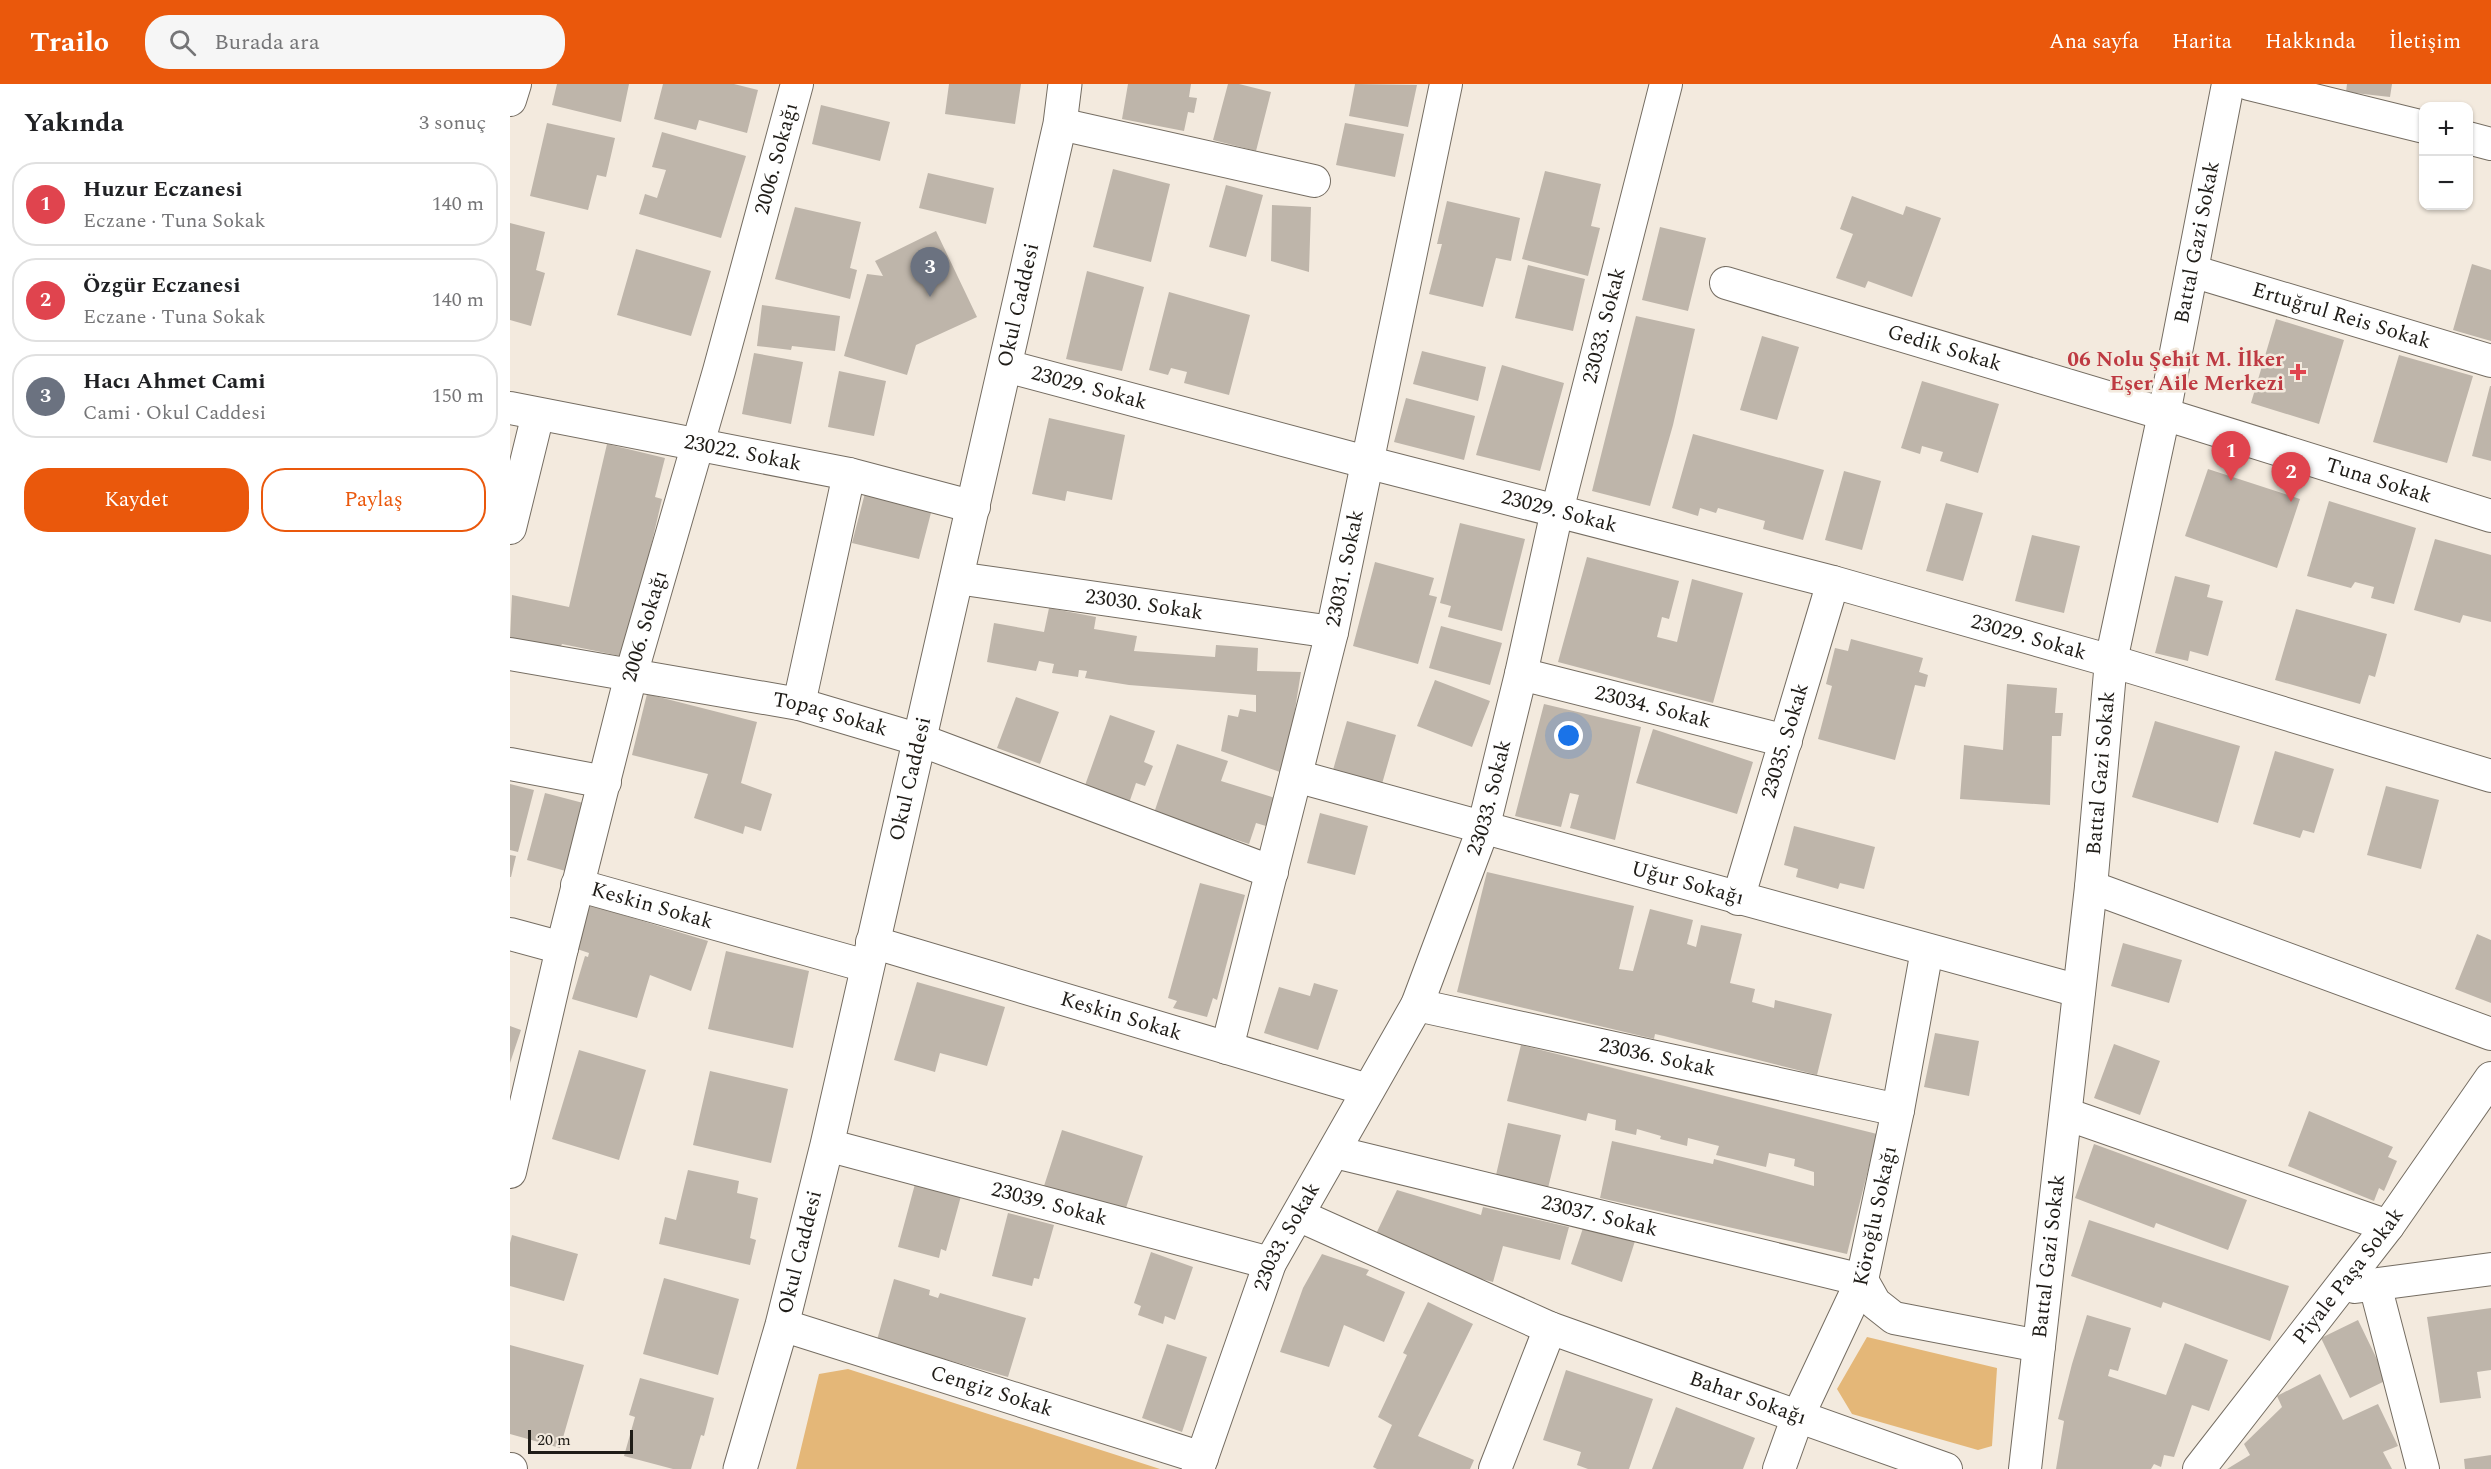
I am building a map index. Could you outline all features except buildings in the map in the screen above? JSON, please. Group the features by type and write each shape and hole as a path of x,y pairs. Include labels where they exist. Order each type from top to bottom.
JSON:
{"main road":[{"name":"Okul Caddesi","path":"740,1469 782,1325 826,1145 1006,366 1060,124 1065,84"}],"street":[{"path":"510,100 514,84"},
{"name":"2006. Sokağı","path":"510,1172 577,885 631,675 698,445 797,84"},
{"name":"23031. Sokak","path":"1227,1048 1332,632 1446,84"},
{"name":"23033. Sokak","path":"1200,1463 1270,1263 1417,1005 1484,829 1557,512 1666,84"},
{"name":"Battal Gazi Sokak","path":"2025,1469 2091,888 2111,661 2164,414 2228,84"},
{"path":"2249,84 2419,126"},
{"path":"1060,124 1314,181"},
{"path":"2473,139 2491,144"},
{"name":"Ertuğrul Reis Sokak","path":"2192,271 2491,360"},
{"name":"Gedik Sokak","path":"1726,283 2164,414"},
{"name":"23029. Sokak","path":"1006,366 1557,512 1833,582 2111,661 2491,776"},
{"path":"510,528 524,411"},
{"name":"23022. Sokak","path":"524,411 849,474 974,507"},
{"name":"Tuna Sokak","path":"2164,414 2491,516"},
{"path":"799,704 849,474"},
{"name":"23030. Sokak","path":"957,578 1332,632"},
{"name":"23035. Sokak","path":"1738,898 1833,582"},
{"name":"Topaç Sokak","path":"510,654 799,704 920,740 1272,872"},
{"name":"23034. Sokak","path":"1521,674 1786,741"},
{"path":"510,764 604,783"},
{"name":"Uğur Sokağı","path":"1296,776 2079,991"},
{"name":"Keskin Sokak","path":"577,885 869,954 1227,1048 1368,1090"},
{"path":"2091,888 2491,1034"},
{"path":"510,934 562,948"},
{"name":"Köroğlu Sokağı","path":"1779,1469 1798,1416 1862,1281 1898,1110 1927,950"},
{"name":"23036. Sokak","path":"1417,1005 1898,1110"},
{"name":"Piyale Paşa Sokak","path":"2199,1469 2388,1226 2491,1078"},
{"path":"2066,1114 2388,1226"},
{"name":"23039. Sokak","path":"826,1145 1270,1263"},
{"name":"23037. Sokak","path":"1335,1152 1862,1281"},
{"name":"Bahar Sokağı","path":"1298,1215 1550,1328 1946,1469"},
{"path":"2339,1290 2491,1269"},
{"path":"1862,1281 1875,1303 1894,1318 2039,1346"},
{"path":"2375,1285 2424,1469"},
{"name":"Cengiz Sokak","path":"782,1325 1200,1463"},
{"path":"1496,1469 1550,1328"}],"shaded area":[{"path":"1867,1337 1997,1368 1992,1446 1978,1450 1852,1414 1837,1389"},
{"path":"848,1369 1160,1469 796,1469 819,1374"}],"place":[{"name":"Hacı Ahmet Cami","path":"930,297"},
{"name":"06 Nolu Şehit M. İlker Eşer Aile Merkezi","path":"2298,372"},
{"name":"Huzur Eczanesi","path":"2231,481"},
{"name":"Özgür Eczanesi","path":"2291,502"}]}
